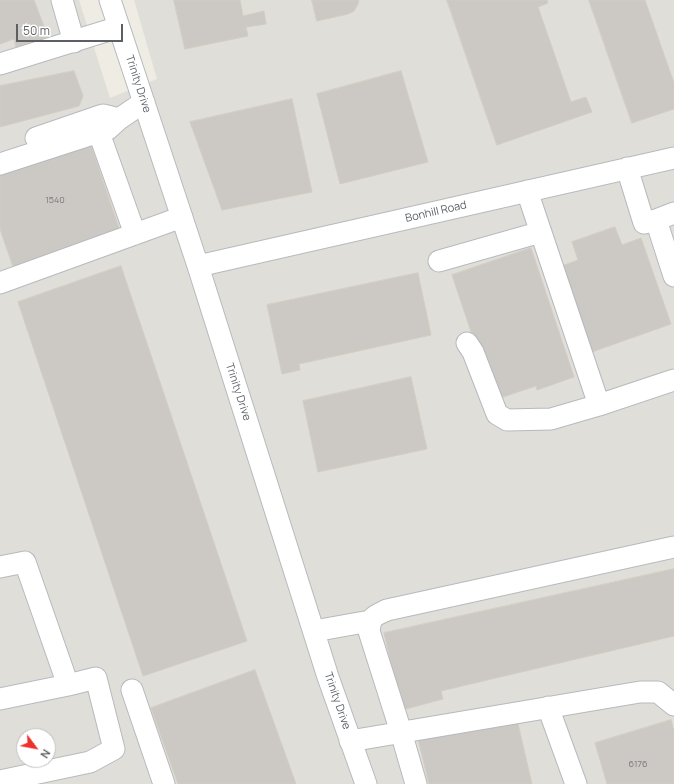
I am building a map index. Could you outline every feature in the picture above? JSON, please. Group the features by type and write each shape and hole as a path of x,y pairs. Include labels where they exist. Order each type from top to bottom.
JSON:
{"street":[{"path":"62,0 74,42"},
{"name":"Trinity Drive","path":"110,0 198,266 314,631 350,741 366,784"},
{"path":"0,64 119,27"},
{"path":"0,164 108,129 119,119 144,102"},
{"path":"0,150 103,115 119,119"},
{"path":"99,132 135,234"},
{"name":"Bonhill Road","path":"198,266 674,158"},
{"path":"627,168 644,223 665,216 674,276"},
{"path":"527,191 599,405"},
{"path":"0,284 182,217"},
{"path":"439,261 542,232"},
{"path":"467,343 473,352 497,414 507,420 551,419 674,380"},
{"path":"416,784 402,732 369,631 370,621 374,616 387,610 674,547"},
{"path":"0,567 25,562 68,685"},
{"path":"314,631 370,621"},
{"path":"0,699 96,678 114,749 90,762 0,781"},
{"path":"648,692 674,682"},
{"path":"132,690 164,784"},
{"path":"350,741 640,692 658,692 674,705"},
{"path":"548,707 576,784"}],"shaded area":[{"path":"0,0 79,0 110,98 157,79 134,0 674,0 674,784 0,784"}],"building":[{"path":"0,0 34,0 48,37 16,47 14,39 0,44"},
{"path":"174,0 240,0 243,16 264,11 266,24 246,27 248,36 185,49"},
{"path":"312,0 359,0 354,11 348,14 317,21"},
{"path":"447,0 547,0 548,3 538,7 571,102 586,97 592,112 497,145"},
{"path":"589,0 645,0 674,83 674,109 632,123"},
{"path":"74,71 83,96 79,106 0,127 0,86"},
{"path":"401,71 428,162 340,184 317,94"},
{"path":"292,99 312,192 222,210 190,122"},
{"path":"89,140 120,231 13,267 0,229 0,171"},
{"path":"615,227 622,245 641,238 671,324 589,353 559,267 578,260 572,242"},
{"path":"531,248 574,377 537,390 536,386 494,400 452,275"},
{"path":"121,266 247,641 143,676 18,302"},
{"path":"418,273 431,335 299,364 300,370 282,374 267,305"},
{"path":"411,377 427,449 318,472 303,401"},
{"path":"674,569 674,636 441,691 443,699 402,710 384,633"},
{"path":"255,670 296,784 178,784 151,708"},
{"path":"516,715 532,784 429,784 418,739"},
{"path":"671,720 674,731 674,784 607,784 595,743"}]}
